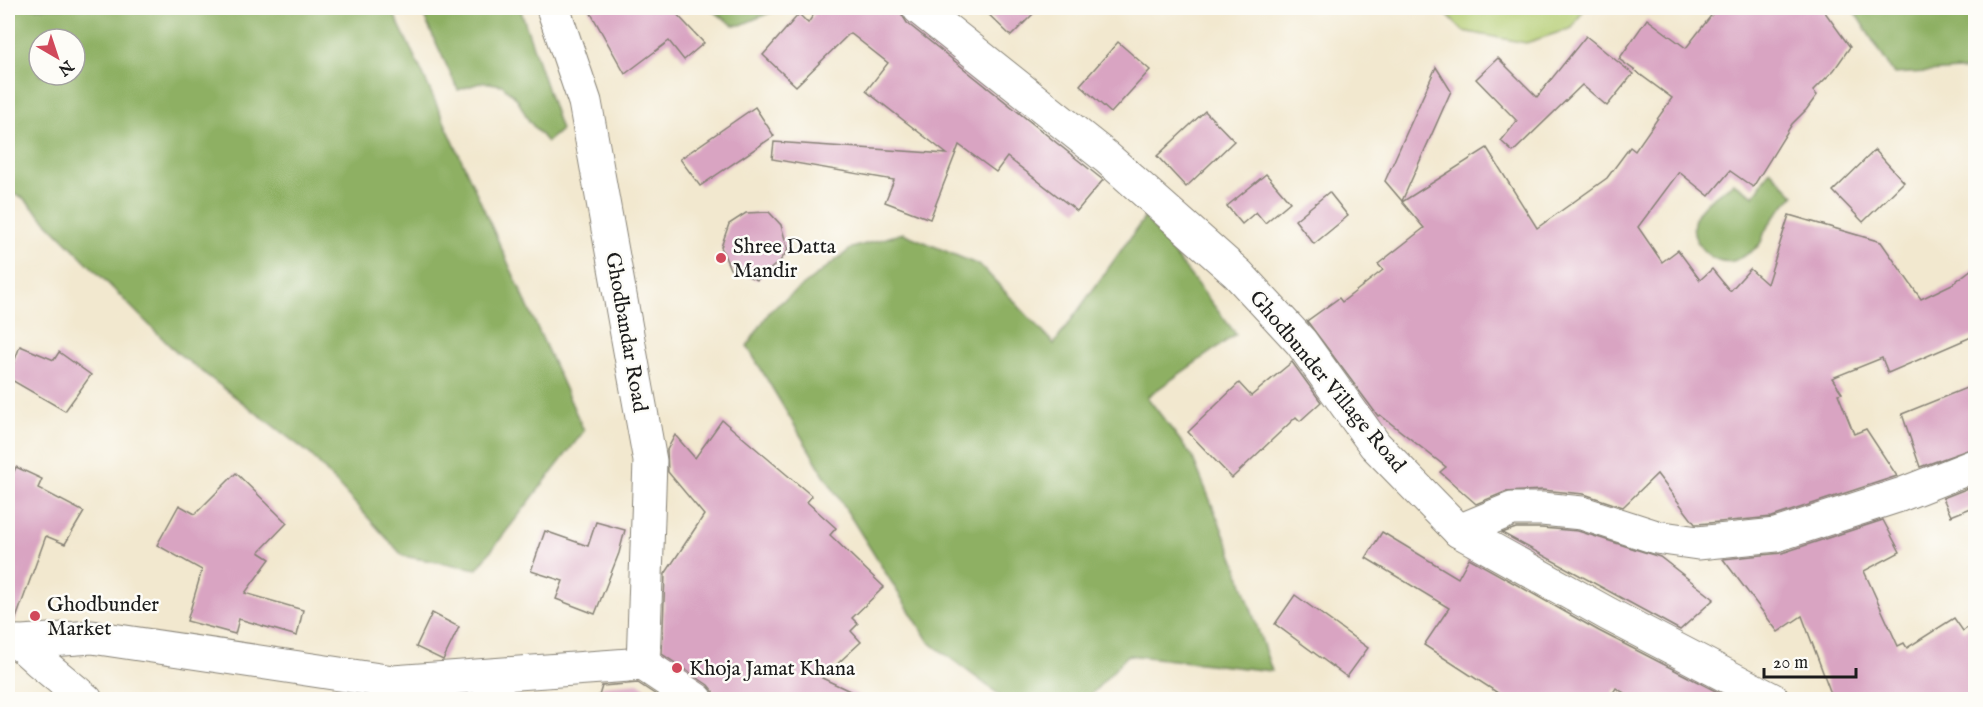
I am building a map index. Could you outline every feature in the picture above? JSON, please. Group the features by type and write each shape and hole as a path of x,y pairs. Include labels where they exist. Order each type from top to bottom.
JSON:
{"street":[{"name":"Ghodbandar Road","path":"553,8 585,102 650,461 643,664"},
{"name":"Ghodbunder Village Road","path":"919,8 1106,157 1238,274 1301,342 1375,445 1459,531 1608,614 1773,699"},
{"path":"1459,531 1512,508 1582,513 1656,537 1698,543 1776,535 1900,495 1976,465"},
{"path":"13,642 92,636 393,682 643,664 697,699"},
{"path":"13,642 87,699"}],"green space":[{"path":"8,8 391,8 584,431 477,569 403,556 310,454 175,351 22,197 8,193"},
{"path":"420,8 520,8 561,130 547,142 529,121 517,99 502,85 483,82 458,90"},
{"path":"709,8 781,8 741,25 733,25"},
{"path":"1440,8 1585,8 1572,28 1526,43 1463,31"},
{"path":"1852,8 1975,8 1975,69 1894,74"},
{"path":"1770,170 1794,195 1771,221 1760,244 1733,261 1715,259 1707,254 1700,247 1694,230 1694,222 1701,208 1733,183 1754,196"},
{"path":"1145,217 1236,334 1147,397 1192,456 1235,561 1272,671 1128,655 1087,699 1005,699 929,642 747,346 770,311 852,248 903,233 981,266 1054,344"}],"building":[{"path":"588,8 671,8 704,43 684,60 669,41 625,74"},
{"path":"818,8 901,8 907,23 1103,180 1077,211 1007,157 996,172 959,145 930,219 885,202 894,180 772,159 774,142 947,154 866,91 888,63 850,33 796,86 763,55 799,14 808,23"},
{"path":"982,8 1039,8 1011,36"},
{"path":"1717,8 1822,8 1850,47 1834,70 1813,91 1817,95 1792,124 1753,187 1730,171 1709,196 1679,172 1638,227 1662,262 1678,250 1700,280 1712,269 1730,291 1750,269 1767,284 1789,215 1881,242 1921,299 1952,284 1976,266 1976,335 1888,373 1882,358 1832,378 1842,393 1838,394 1854,434 1866,429 1897,476 1772,517 1698,524 1695,524 1657,474 1623,507 1584,494 1542,490 1505,492 1476,504 1440,472 1446,467 1380,415 1378,416 1307,321 1339,298 1342,302 1383,270 1378,264 1424,228 1402,202 1487,148 1537,228 1607,178 1630,147 1635,151 1672,98 1619,59 1647,19 1686,48"},
{"path":"1586,36 1633,74 1607,106 1582,85 1513,152 1501,141 1517,121 1476,79 1498,58 1537,97"},
{"path":"1118,42 1150,70 1111,113 1080,85"},
{"path":"1436,67 1451,91 1402,201 1385,181"},
{"path":"755,107 774,136 700,186 680,159"},
{"path":"1205,111 1234,141 1186,187 1157,156"},
{"path":"1875,150 1904,182 1863,222 1833,191"},
{"path":"1266,174 1290,202 1265,223 1256,212 1242,224 1227,206"},
{"path":"1329,192 1348,216 1314,244 1295,220"},
{"path":"769,212 781,225 788,250 780,261 757,280 730,269 721,247 729,224 746,213"},
{"path":"20,346 54,360 59,352 91,375 65,411 8,378"},
{"path":"1292,362 1321,402 1300,421 1296,417 1232,478 1188,432 1239,383 1251,396"},
{"path":"1976,384 1976,447 1920,467 1902,414"},
{"path":"722,420 812,496 807,502 836,528 830,535 884,587 852,618 858,624 851,631 861,642 822,678 867,699 715,699 708,685 662,654 665,574 704,515 668,472 667,450 675,435 695,458"},
{"path":"16,467 42,479 38,488 84,512 65,544 46,536 14,624 8,624 8,485"},
{"path":"236,473 287,523 259,552 270,559 245,593 303,610 297,636 239,619 235,634 187,621 202,570 157,545 179,505 195,514"},
{"path":"1976,485 1976,506 1951,516 1943,498"},
{"path":"1883,520 1900,552 1864,571 1898,646 1904,643 1907,648 1954,618 1963,631 1976,622 1976,699 1833,699 1802,616 1778,632 1723,559 1782,553"},
{"path":"596,522 625,530 619,553 595,614 556,599 563,581 531,571 545,531 588,546"},
{"path":"1516,528 1578,531 1660,557 1714,599 1680,630 1502,533"},
{"path":"1382,532 1458,578 1469,558 1599,631 1731,699 1634,699 1616,688 1609,699 1507,699 1424,645 1449,608 1366,558"},
{"path":"1295,595 1368,648 1347,677 1275,624"},
{"path":"432,613 459,627 443,660 416,647"},
{"path":"638,683 662,699 598,699 602,686"}],"place":[{"name":"Shree Datta Mandir","path":"721,258"},
{"name":"Ghodbunder Market","path":"35,616"},
{"name":"Khoja Jamat Khana","path":"677,668"}]}
